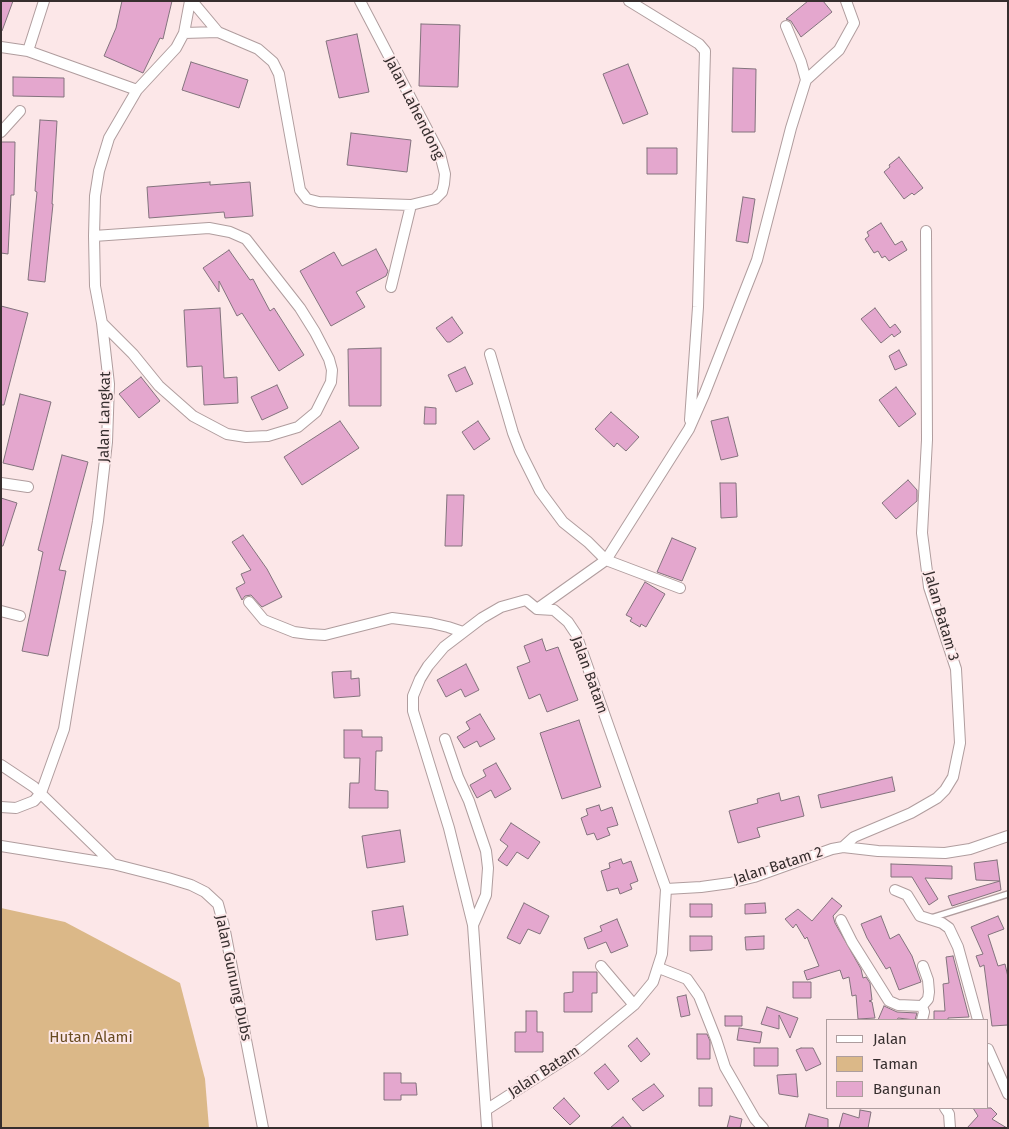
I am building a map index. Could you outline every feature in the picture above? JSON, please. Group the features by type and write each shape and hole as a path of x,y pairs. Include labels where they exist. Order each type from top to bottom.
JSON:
{"street":[{"path":"28,51 44,1"},
{"path":"191,1 218,32"},
{"name":"Jalan Langkat","path":"41,793 64,728 98,521 107,442 109,384 102,323 95,286 95,196 99,171 109,138 137,90 176,48 184,32 191,1"},
{"name":"Jalan Lahendong","path":"218,32 258,49 273,62 279,74 300,190 307,199 320,202 411,205 435,199 442,192 446,174 443,163 436,146 360,1"},
{"path":"629,1 699,44 704,51 698,307 689,429"},
{"path":"537,609 606,560 689,429 757,260 791,128 806,80 839,50 854,23 846,1"},
{"path":"786,26 801,62 806,80"},
{"path":"184,32 218,32"},
{"path":"4,50 28,51 137,90"},
{"path":"1,132 20,111"},
{"path":"391,287 411,205"},
{"path":"94,236 209,228 230,232 246,239 300,308 315,332 330,359 332,370 331,382 316,412 298,427 268,436 246,437 227,434 193,416 159,386 133,354 102,323"},
{"name":"Jalan Batam 3","path":"843,847 854,837 918,809 937,798 945,790 953,777 960,743 956,669 929,587 922,533 927,440 926,231"},
{"path":"490,354 513,433 540,491 563,522 588,542 606,560 680,588"},
{"path":"1,482 28,487"},
{"name":"Jalan Batam","path":"486,1110 581,1048 634,1005 653,982 662,954 666,889 576,634 568,622 554,610 537,609 526,600 501,607 444,647 428,666 413,696 413,711 449,828 473,925 487,1128"},
{"path":"249,602 264,620 294,632 325,635 392,618 431,623 463,632"},
{"path":"1,611 20,616"},
{"path":"445,739 486,851 488,868 486,895 473,925"},
{"path":"1,765 26,780 41,793 113,864"},
{"path":"1,807 16,808 34,801 41,793"},
{"name":"Jalan Batam 2","path":"666,889 730,883 754,877 819,852 843,847 944,853 970,848 1008,836"},
{"name":"Jalan Gunung Dubs","path":"1,846 113,864 191,884 205,892 218,904 224,926 263,1128"},
{"path":"895,890 907,895 920,916 924,919 930,918 949,928 954,937 971,988 978,1019"},
{"path":"841,920 852,942 888,1001 898,1005 922,1006"},
{"path":"600,966 634,1005"},
{"path":"922,1019 922,1006 928,998 929,992 928,980 923,966"},
{"path":"659,968 687,978 699,996 725,1067 754,1119 763,1128"},
{"path":"989,1051 1008,1094"},
{"path":"946,1109 949,1114 950,1128"}],"lane":[{"path":"930,918 1008,894"}],"green space":[{"name":"Hutan Alami","path":"1,908 65,922 180,983 205,1079 209,1128 1,1128"}],"building":[{"path":"1,1 13,1 2,31 1,31"},
{"path":"122,1 172,1 163,39 160,38 143,73 104,56 116,28"},
{"path":"808,1 823,1 832,12 801,37 791,21 786,19"},
{"path":"421,24 460,25 458,87 419,86"},
{"path":"357,34 369,92 339,98 326,41"},
{"path":"191,62 248,80 239,108 182,90"},
{"path":"628,64 648,114 623,124 603,74"},
{"path":"733,68 756,69 755,132 732,132"},
{"path":"13,77 64,78 64,97 13,96"},
{"path":"40,120 57,121 53,204 45,282 28,280 37,192 35,191"},
{"path":"351,133 411,140 407,172 347,165"},
{"path":"1,142 15,142 14,195 11,195 8,254 1,253"},
{"path":"647,148 677,148 677,174 647,174"},
{"path":"899,157 923,188 914,195 912,193 904,199 884,172"},
{"path":"210,182 210,185 250,182 253,216 225,218 224,212 149,218 147,187"},
{"path":"743,197 755,199 748,243 736,241"},
{"path":"881,223 895,245 902,241 907,250 889,261 885,256 882,258 878,251 874,253 865,239 869,236 867,232"},
{"path":"376,249 388,271 386,276 356,292 365,307 331,326 300,271 334,252 342,266"},
{"path":"229,250 250,280 253,279 270,311 274,308 304,355 279,371 242,313 237,316 219,281 219,292 203,268"},
{"path":"1,306 28,313 4,405 1,405"},
{"path":"220,308 224,378 237,377 238,403 204,405 202,366 187,367 184,310"},
{"path":"875,308 890,328 895,324 901,332 894,337 892,334 881,343 861,319"},
{"path":"452,317 463,333 447,342 436,328"},
{"path":"381,348 381,406 349,406 348,349"},
{"path":"899,350 907,365 895,370 889,356"},
{"path":"465,367 473,384 456,392 448,375"},
{"path":"141,377 160,401 139,418 119,394"},
{"path":"277,385 288,408 262,420 251,397"},
{"path":"896,387 916,414 899,427 879,400"},
{"path":"20,394 51,402 33,470 3,463"},
{"path":"425,407 436,408 436,424 424,424"},
{"path":"611,412 639,437 626,451 617,443 614,447 595,429"},
{"path":"728,417 738,456 721,460 711,421"},
{"path":"340,421 359,448 302,485 284,457"},
{"path":"478,421 490,439 474,450 462,432"},
{"path":"62,455 88,462 59,570 66,571 48,656 22,651 43,552 38,550"},
{"path":"908,480 917,490 917,501 896,519 882,503"},
{"path":"720,483 736,483 737,517 721,518"},
{"path":"447,495 464,495 462,546 445,546"},
{"path":"1,498 17,503 3,546 1,546"},
{"path":"243,535 267,569 282,597 262,607 251,595 245,596 242,600 236,588 245,583 241,574 251,570 232,542"},
{"path":"672,538 696,548 682,581 657,572"},
{"path":"645,582 665,594 646,627 641,624 640,627 630,621 632,618 626,615"},
{"path":"542,639 546,651 558,647 578,700 547,712 540,694 529,699 517,667 530,662 524,646"},
{"path":"466,664 479,690 465,697 461,689 446,697 437,680"},
{"path":"351,671 351,679 359,678 360,696 334,698 332,672"},
{"path":"480,714 495,739 480,747 477,741 464,748 457,737 470,729 466,722"},
{"path":"579,720 601,787 562,799 540,733"},
{"path":"344,730 362,730 362,737 382,737 382,751 376,751 375,790 388,791 388,808 349,808 350,783 359,783 360,758 344,758"},
{"path":"496,763 511,789 495,798 491,790 477,798 470,785 486,776 483,770"},
{"path":"892,777 895,791 821,808 818,795"},
{"path":"779,793 781,801 799,796 804,816 757,828 760,837 738,843 729,811 758,803 757,799"},
{"path":"599,805 601,811 612,807 618,825 607,828 610,835 597,840 594,833 587,835 581,818 588,815 586,809"},
{"path":"511,823 540,842 528,859 517,852 507,866 498,860 508,846 500,840"},
{"path":"400,830 405,862 367,868 362,836"},
{"path":"621,859 623,864 631,861 638,881 630,884 632,889 620,894 618,888 607,891 601,871 610,868 609,863"},
{"path":"997,860 1000,881 976,880 974,863"},
{"path":"891,864 952,866 952,879 925,878 938,899 929,905 912,877 891,877"},
{"path":"1000,881 1001,890 952,906 948,896"},
{"path":"832,898 842,906 833,916 835,923 861,969 863,978 866,977 870,983 872,1000 869,1001 872,1002 875,1018 858,1019 856,995 852,996 849,977 843,979 840,970 807,980 804,971 819,966 807,937 805,939 796,924 793,928 785,919 798,909 812,921"},
{"path":"524,903 549,916 540,934 528,929 520,944 507,938"},
{"path":"765,903 766,913 745,914 745,904"},
{"path":"690,904 712,904 712,917 690,917"},
{"path":"403,906 408,935 376,940 372,911"},
{"path":"881,916 890,939 899,934 912,956 921,982 899,990 890,967 886,969 867,938 861,924"},
{"path":"998,916 1004,929 988,935 998,966 1005,964 1008,977 1008,1025 992,1026 984,965 980,967 976,956 983,954 971,927"},
{"path":"617,919 628,946 611,953 606,942 588,949 584,938 602,931 600,926"},
{"path":"690,936 712,936 712,950 690,951"},
{"path":"764,936 764,949 746,950 745,937"},
{"path":"953,956 969,1017 934,1019 934,1011 945,1011 943,984 949,983 946,957"},
{"path":"573,972 597,972 597,993 592,993 592,1012 564,1012 564,993 573,992"},
{"path":"793,982 811,982 811,998 793,998"},
{"path":"686,995 690,1015 681,1017 677,997"},
{"path":"884,1006 897,1012 917,1013 915,1019 878,1019"},
{"path":"767,1007 798,1018 790,1038 779,1015 779,1029 761,1024"},
{"path":"526,1011 537,1011 537,1032 543,1032 543,1052 515,1052 515,1032 526,1032"},
{"path":"725,1016 742,1016 742,1026 725,1026"},
{"path":"739,1028 762,1032 760,1043 737,1040"},
{"path":"697,1034 707,1034 710,1041 710,1059 697,1059"},
{"path":"637,1038 650,1054 641,1062 628,1046"},
{"path":"754,1048 778,1048 778,1066 754,1066"},
{"path":"813,1048 821,1064 806,1071 796,1050"},
{"path":"605,1064 619,1081 608,1090 594,1073"},
{"path":"384,1073 401,1073 401,1083 416,1083 417,1095 401,1095 401,1100 384,1100"},
{"path":"796,1074 798,1097 779,1094 777,1075"},
{"path":"654,1084 664,1096 643,1111 632,1099"},
{"path":"699,1088 712,1088 712,1106 699,1106"},
{"path":"564,1098 580,1116 570,1125 553,1108"},
{"path":"991,1108 997,1114 992,1119 1007,1128 967,1128 978,1116 974,1109"},
{"path":"860,1110 871,1112 868,1128 839,1128 843,1113 859,1118"},
{"path":"809,1114 828,1119 828,1128 805,1128"},
{"path":"730,1116 742,1119 740,1128 727,1128"},
{"path":"623,1117 632,1128 610,1128"}]}
